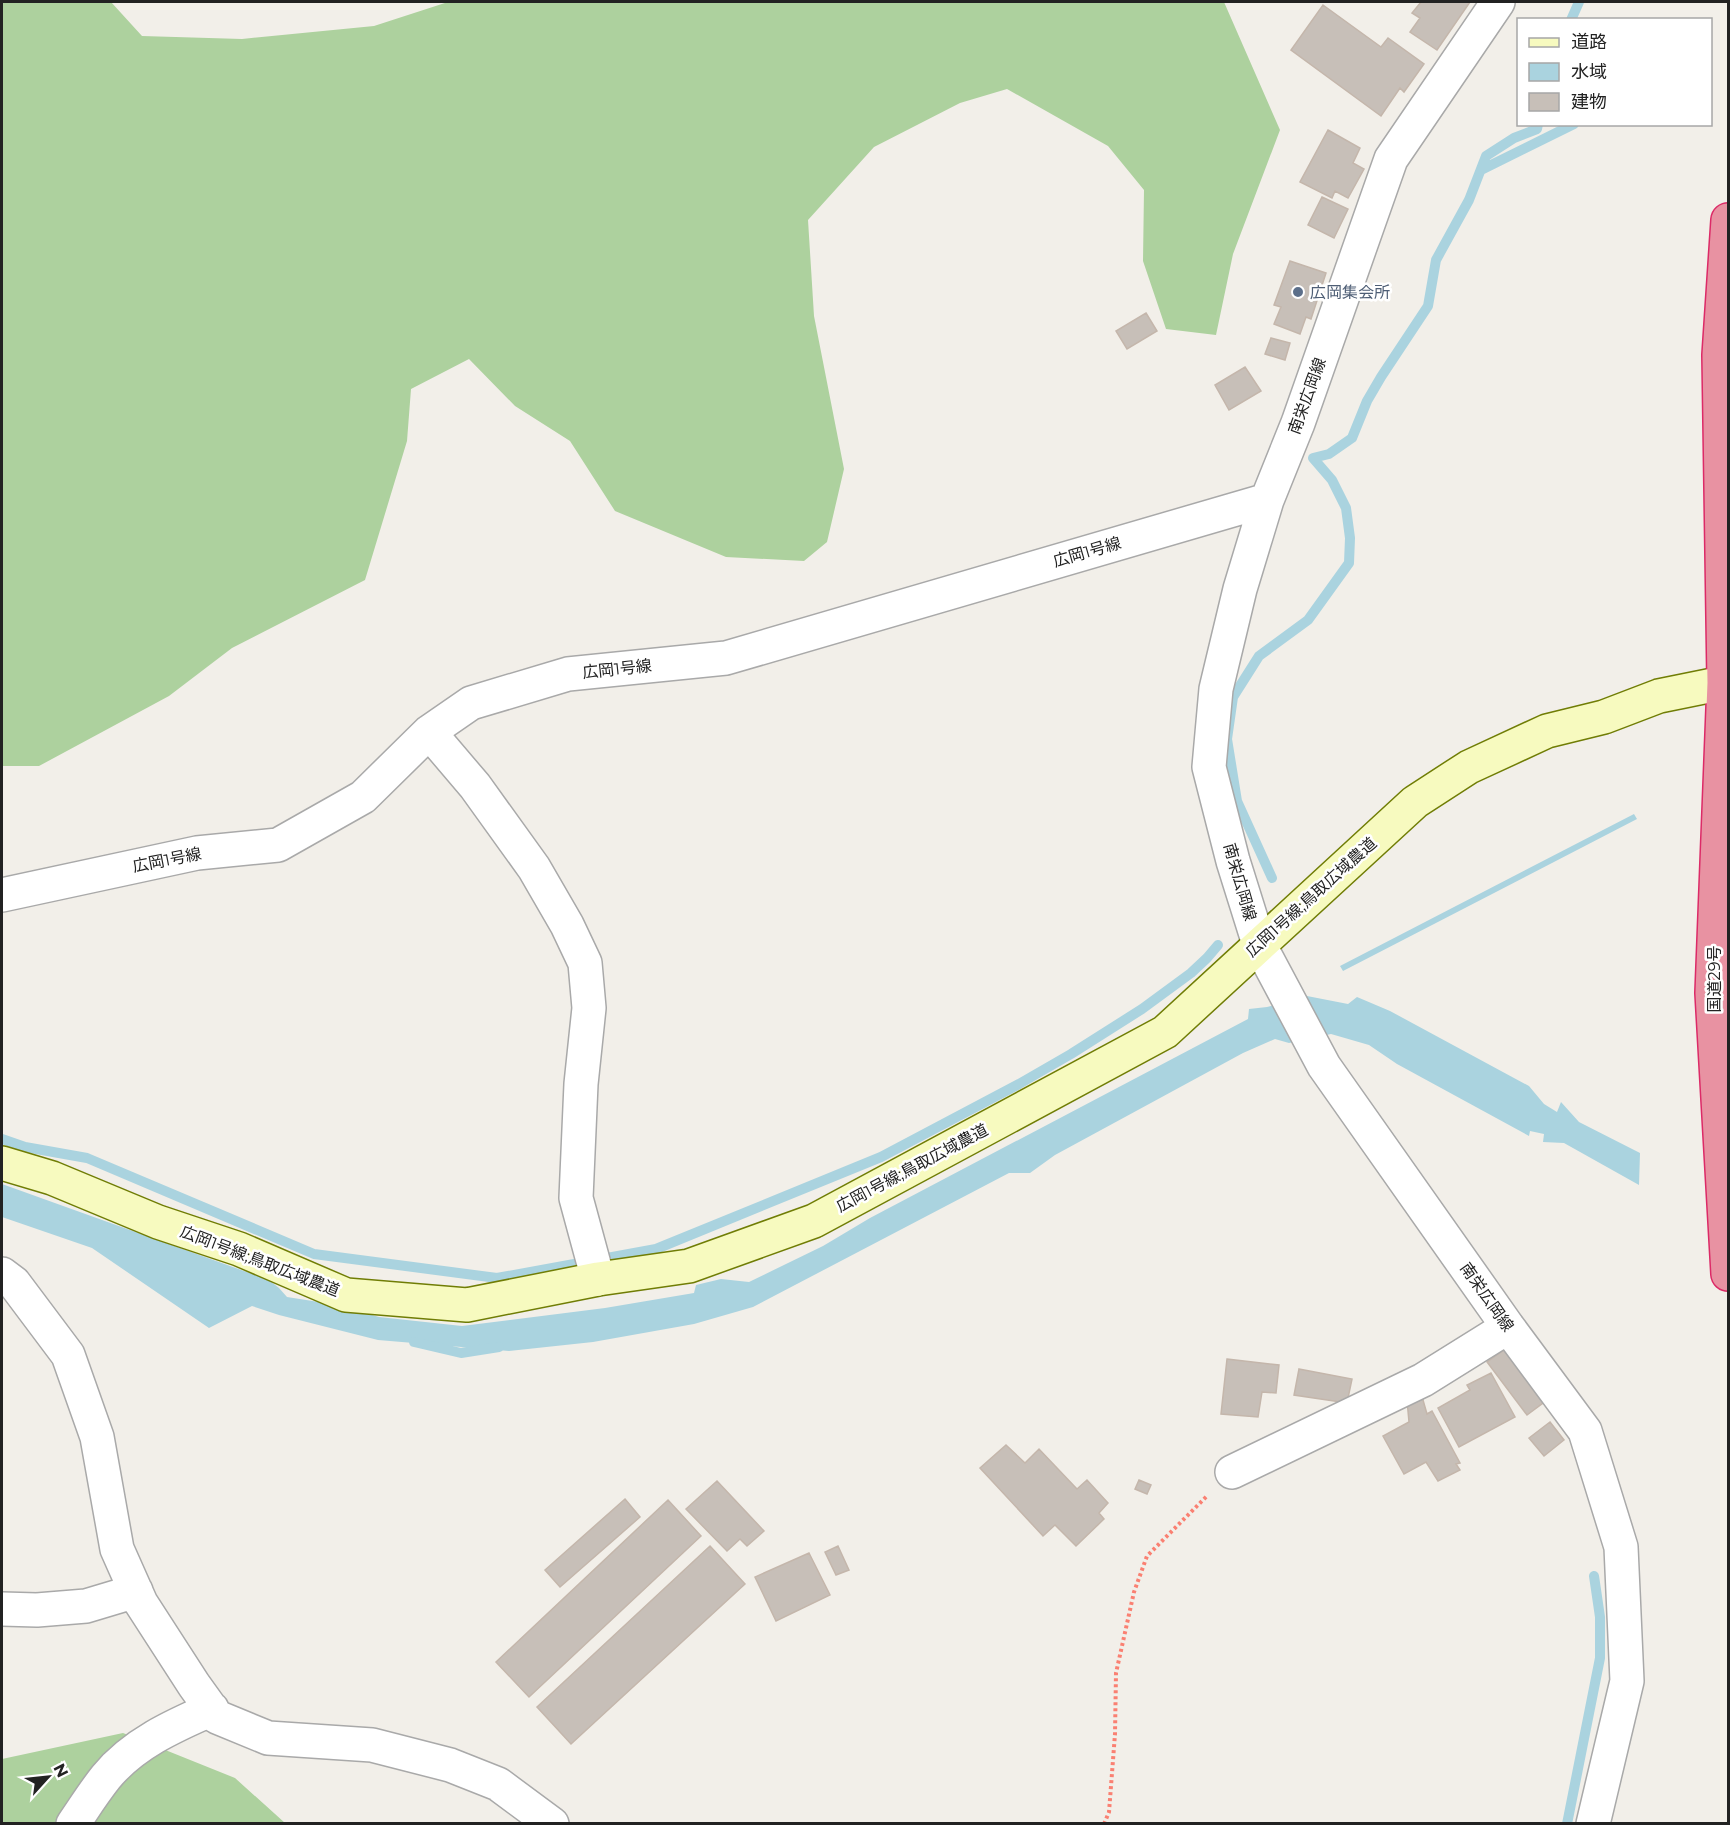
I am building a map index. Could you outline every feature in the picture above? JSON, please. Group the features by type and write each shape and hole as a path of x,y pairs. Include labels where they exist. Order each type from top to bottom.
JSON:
{"highway":[{"name":"国道29号","path":"1726,682 1719,355 1728,220"},
{"name":"国道29号","path":"1728,649 1712,993 1728,1274"}],"street":[{"name":"南栄広岡線","path":"1498,2 1391,159 1298,423 1267,500 1240,589 1216,689 1209,767 1233,861 1259,944 1324,1066 1508,1327 1585,1431 1621,1548 1627,1681 1593,1824"},
{"name":"広岡1号線","path":"2,894 197,853 278,845 363,797 429,732 471,703 568,674 726,658 1267,500"},
{"name":"広岡1号線;鳥取広域農道","path":"2,1163 52,1178 158,1221 239,1249 346,1295 467,1305 598,1279 689,1266 814,1221 1165,1032 1415,802 1469,767 1547,731 1604,717 1659,696 1726,682"},
{"path":"429,732 475,786 534,868 567,925 585,963 589,1008 581,1084 576,1198 598,1279"},
{"path":"2,1275 14,1283 68,1355 97,1437 117,1549 136,1591 165,1640 217,1717 268,1738 372,1745 450,1764 498,1784 552,1824"},
{"path":"1233,1472 1423,1380 1508,1327"},
{"path":"2,1609 37,1610 86,1606 136,1591"},
{"path":"73,1824 106,1776 132,1753 165,1730 212,1709"}],"path":[{"path":"1104,1824 1109,1812 1115,1734 1116,1673 1134,1592 1148,1556 1233,1472"}],"green space":[{"path":"2,2 111,2 142,36 242,39 374,26 448,2 1224,2 1280,130 1233,254 1216,335 1166,329 1143,261 1144,190 1108,146 1007,89 960,103 874,147 808,220 814,316 844,469 827,542 804,561 726,557 615,511 570,441 515,406 469,359 411,389 407,441 365,580 232,648 169,696 39,766 2,766"},
{"path":"123,1733 235,1778 285,1823 2,1823 2,1759"}],"water":[{"path":"1634,814 1637,819 1343,971 1340,966"},
{"path":"1307,996 1348,1004 1357,997 1390,1011 1529,1086 1544,1104 1557,1112 1561,1102 1579,1122 1640,1153 1639,1185 1564,1143 1543,1142 1544,1134 1530,1131 1529,1136 1397,1064 1369,1045 1331,1034 1289,1043 1275,1039 1243,1053 1055,1155 1030,1173 1009,1173 753,1307 694,1324 593,1342 509,1351 378,1340 252,1306 209,1328 92,1248 2,1217 2,1184 269,1280 287,1297 338,1305 379,1317 462,1326 605,1308 694,1293 696,1285 721,1279 749,1282 823,1246 870,1218 1248,1019 1249,1009 1267,1007"}],"building":[{"path":"1421,2 1470,2 1437,50 1410,32 1420,18 1412,13"},
{"path":"1323,5 1381,47 1388,38 1424,64 1404,92 1400,88 1381,116 1291,50"},
{"path":"1328,130 1360,148 1353,163 1364,169 1348,198 1335,191 1332,198 1300,182"},
{"path":"1322,197 1348,209 1334,238 1308,225"},
{"path":"1290,261 1326,273 1311,319 1306,317 1300,334 1274,324 1281,307 1274,305"},
{"path":"1146,313 1157,331 1127,349 1116,331"},
{"path":"1271,338 1290,343 1285,360 1265,354"},
{"path":"1245,367 1261,391 1229,410 1215,385"},
{"path":"1504,1350 1543,1403 1527,1415 1487,1362"},
{"path":"1227,1359 1279,1365 1276,1393 1262,1392 1258,1417 1221,1414"},
{"path":"1299,1369 1352,1379 1347,1403 1294,1395"},
{"path":"1491,1373 1515,1417 1459,1447 1438,1408 1470,1390 1467,1385"},
{"path":"1421,1393 1427,1414 1432,1411 1460,1463 1456,1464 1460,1470 1438,1481 1426,1462 1404,1474 1383,1436 1409,1422 1407,1400"},
{"path":"1550,1422 1564,1440 1544,1456 1529,1438"},
{"path":"1006,1445 1025,1463 1039,1449 1077,1489 1087,1480 1108,1503 1099,1513 1104,1519 1076,1546 1055,1525 1043,1536 980,1468"},
{"path":"1139,1480 1151,1485 1147,1494 1135,1489"},
{"path":"717,1481 764,1531 747,1546 740,1539 727,1551 686,1509"},
{"path":"625,1499 640,1517 560,1587 545,1570"},
{"path":"668,1500 701,1536 529,1697 496,1662"},
{"path":"710,1546 745,1584 571,1744 537,1707"},
{"path":"838,1546 849,1570 836,1575 825,1552"},
{"path":"809,1553 830,1595 776,1621 755,1577"}],"waterway":[{"path":"1572,18 1579,2"},
{"path":"1272,878 1237,801 1227,739 1233,697 1259,656 1308,620 1349,563 1350,538 1346,508 1332,480 1313,458 1329,454 1352,438 1367,401 1428,306 1436,260 1469,200 1486,156 1514,138 1537,129 1538,126"},
{"path":"1481,170 1570,126"},
{"path":"2,1139 25,1147 87,1158 314,1254 497,1278 656,1249 881,1157 1071,1054 1142,1009 1191,973 1218,945"},
{"path":"414,1342 461,1353 499,1347"},
{"path":"1567,1824 1600,1658 1600,1617 1594,1576"}],"place":[{"name":"広岡集会所","path":"1298,292"}]}
